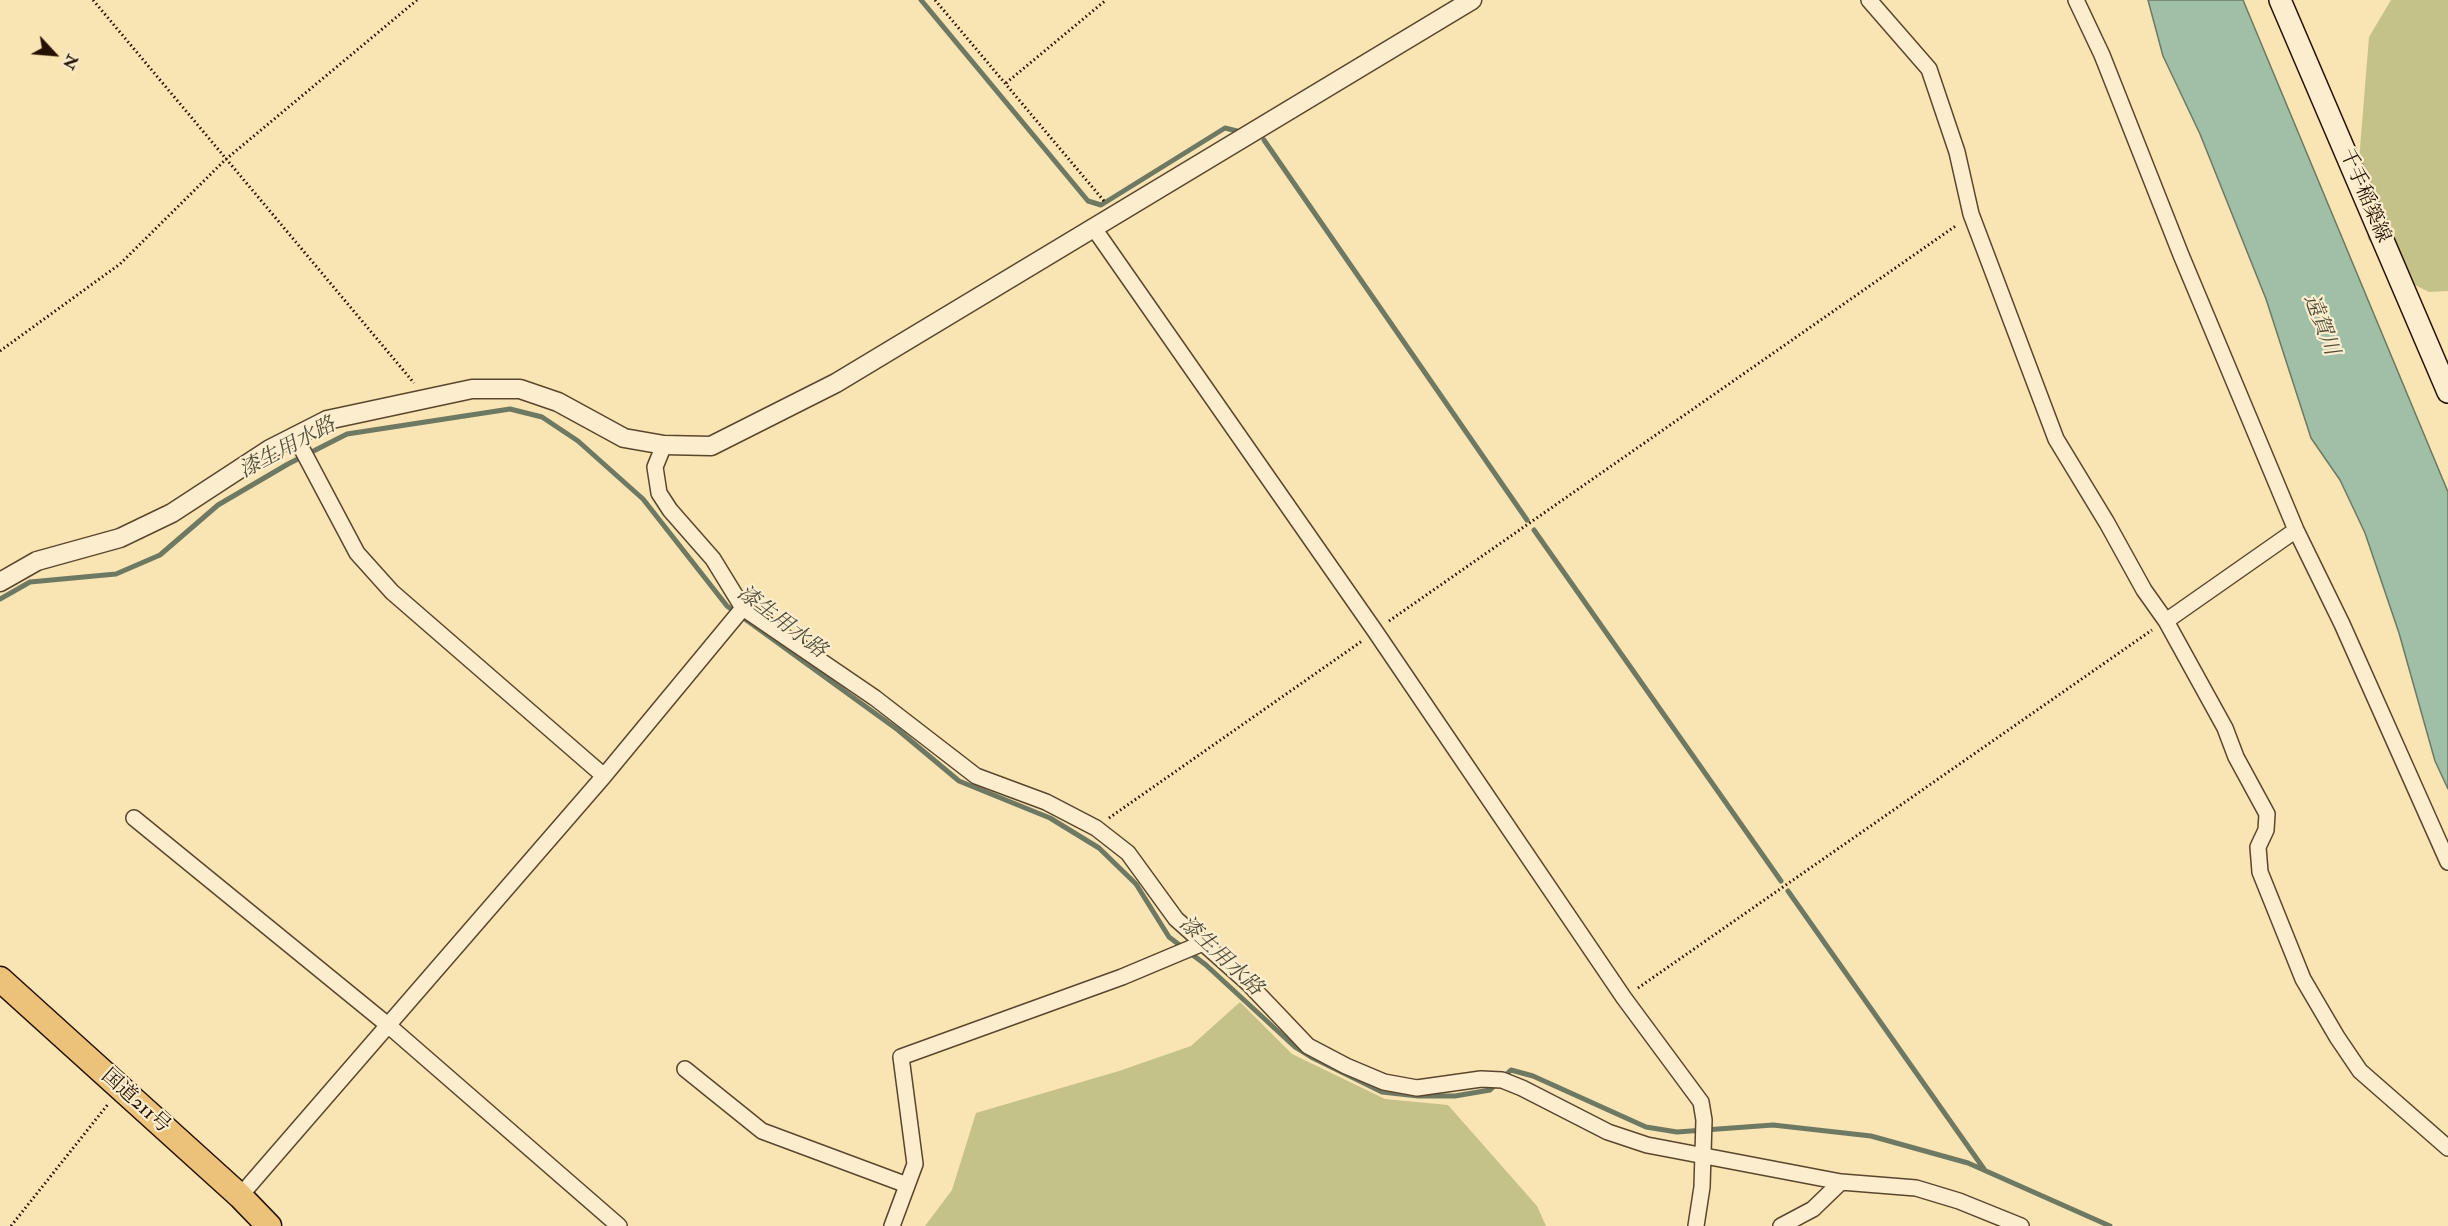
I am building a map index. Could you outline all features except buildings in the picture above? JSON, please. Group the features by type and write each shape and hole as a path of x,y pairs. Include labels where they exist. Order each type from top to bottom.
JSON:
{"highway":[{"name":"国道211号","path":"0,979 240,1196 269,1226"}],"main road":[{"name":"千手稲築線","path":"2280,0 2448,392"}],"street":[{"path":"0,582 37,561 120,538 172,513 270,449 327,420 472,389 520,389 558,402 624,438 664,445 711,446 836,382 1472,0"},
{"path":"1869,0 1929,69 1957,152 1971,214 2056,439 2144,590 2166,621 2225,728 2236,757 2267,814 2266,830 2258,848 2260,872 2303,979 2337,1038 2360,1071 2448,1148"},
{"path":"2076,0 2102,55 2177,244 2296,530 2342,624 2423,811 2448,862"},
{"path":"1093,227 1375,631 1624,998 1701,1102 1704,1120 1702,1187 1696,1226"},
{"path":"295,436 357,553 392,592 604,776"},
{"path":"664,445 655,467 658,493 713,559 743,608 875,698 976,776 1046,802 1096,828 1128,853 1176,919 1249,984 1308,1046 1346,1066 1384,1082 1417,1088 1481,1079 1502,1080 1608,1132 1647,1145 1841,1182 1916,1188 1959,1201 2021,1226"},
{"path":"2166,621 2296,530"},
{"path":"240,1196 604,776 743,608"},
{"path":"134,818 389,1026 619,1226"},
{"path":"892,1226 915,1164 901,1058 1122,977 1203,943"},
{"path":"685,1069 762,1131 907,1185"},
{"path":"1781,1226 1813,1209 1841,1182"}],"path":[{"path":"93,0 427,399"},
{"path":"0,351 120,264 225,160 417,0"},
{"path":"935,0 1101,197"},
{"path":"1006,84 1106,0"},
{"path":"1096,828 1971,214"},
{"path":"1624,998 2166,621"},
{"path":"10,1226 119,1088"}],"shaded area":[{"path":"2391,0 2448,0 2448,291 2429,292 2399,277 2368,239 2358,173 2369,37"},
{"path":"1240,1002 1292,1054 1385,1099 1448,1105 1537,1206 1546,1226 925,1226 952,1190 976,1113 1119,1071 1191,1046"}],"water":[{"name":"遠賀川","path":"2148,0 2243,0 2448,492 2448,789 2435,761 2399,633 2365,533 2340,480 2311,438 2266,299 2200,134 2163,56"}],"waterway":[{"path":"921,0 1088,201 1101,205 1225,128 1237,131"},
{"path":"1264,140 1527,520"},
{"name":"漆生用水路","path":"0,599 30,582 116,574 160,555 218,505 288,464 347,434 510,409 542,417 578,441 643,499 727,606 898,730 959,781 1050,818 1099,848 1136,884 1169,937 1206,965 1295,1047 1311,1057 1382,1092 1418,1096 1455,1096 1490,1090 1511,1070 1533,1076 1646,1127 1677,1132 1773,1125 1871,1136 1968,1163 2110,1226"},
{"path":"1534,530 1781,881"},
{"path":"1788,891 1984,1169"}]}
